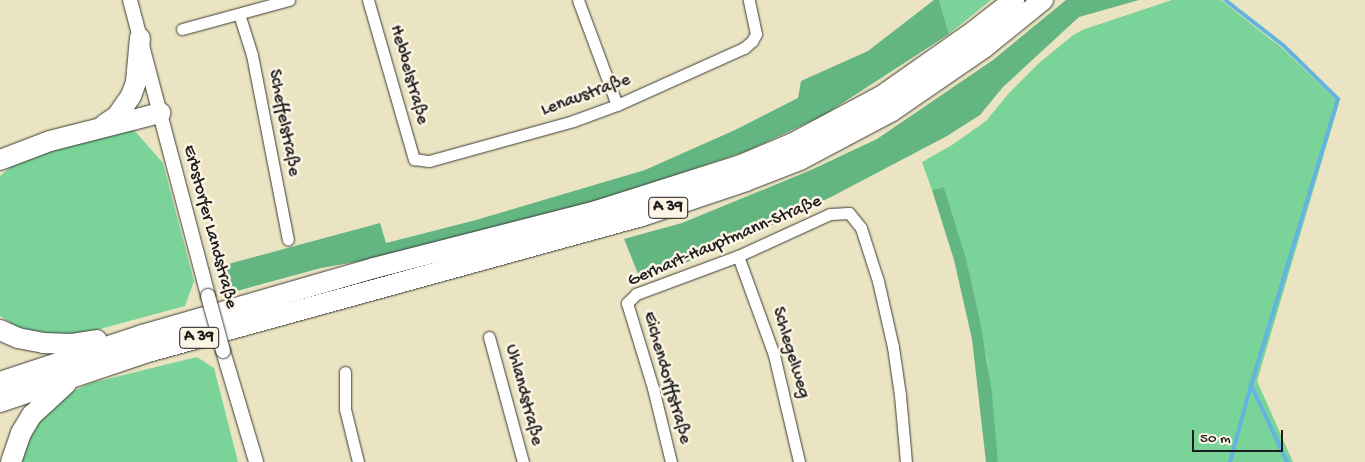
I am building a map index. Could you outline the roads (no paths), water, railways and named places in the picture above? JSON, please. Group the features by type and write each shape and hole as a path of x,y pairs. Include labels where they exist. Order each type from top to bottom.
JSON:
{"highway":[{"name":"A 39","path":"0,382 142,336 374,268 596,211 741,164 793,143 883,95 960,42 1014,0"},
{"name":"A 39","path":"0,402 148,352 642,216 746,181 800,160 892,112 984,47 1043,0"},
{"path":"99,128 117,116 132,96 136,82 140,38"},
{"path":"0,160 42,143 160,114"},
{"path":"0,330 18,338 43,343 72,344 140,333 142,336"},
{"path":"12,462 20,432 32,415 75,376"}],"street":[{"name":"Erbstorfer Landstraße","path":"130,0 208,296 256,462"},
{"path":"182,29 289,0"},
{"name":"Hebbelstraße","path":"368,0 414,159"},
{"path":"578,0 617,106"},
{"name":"Lenaustraße","path":"414,159 430,161 483,148 617,106 744,48 752,41 756,34 749,0"},
{"name":"Scheffelstraße","path":"239,14 252,55 288,240"},
{"name":"Gerhart-Hauptmann-Straße","path":"627,303 636,294 738,256 830,214 849,213 861,228 878,281 894,357 906,462"},
{"name":"Schlegelweg","path":"738,256 774,355 799,462"},
{"name":"Eichendorffstraße","path":"627,303 653,388 672,462"},
{"name":"Uhlandstraße","path":"489,337 523,462"},
{"path":"345,372 345,409 358,462"}],"waterway":[{"path":"1225,0 1284,46 1338,99 1251,385 1230,462"},
{"path":"1251,385 1287,462"}]}
